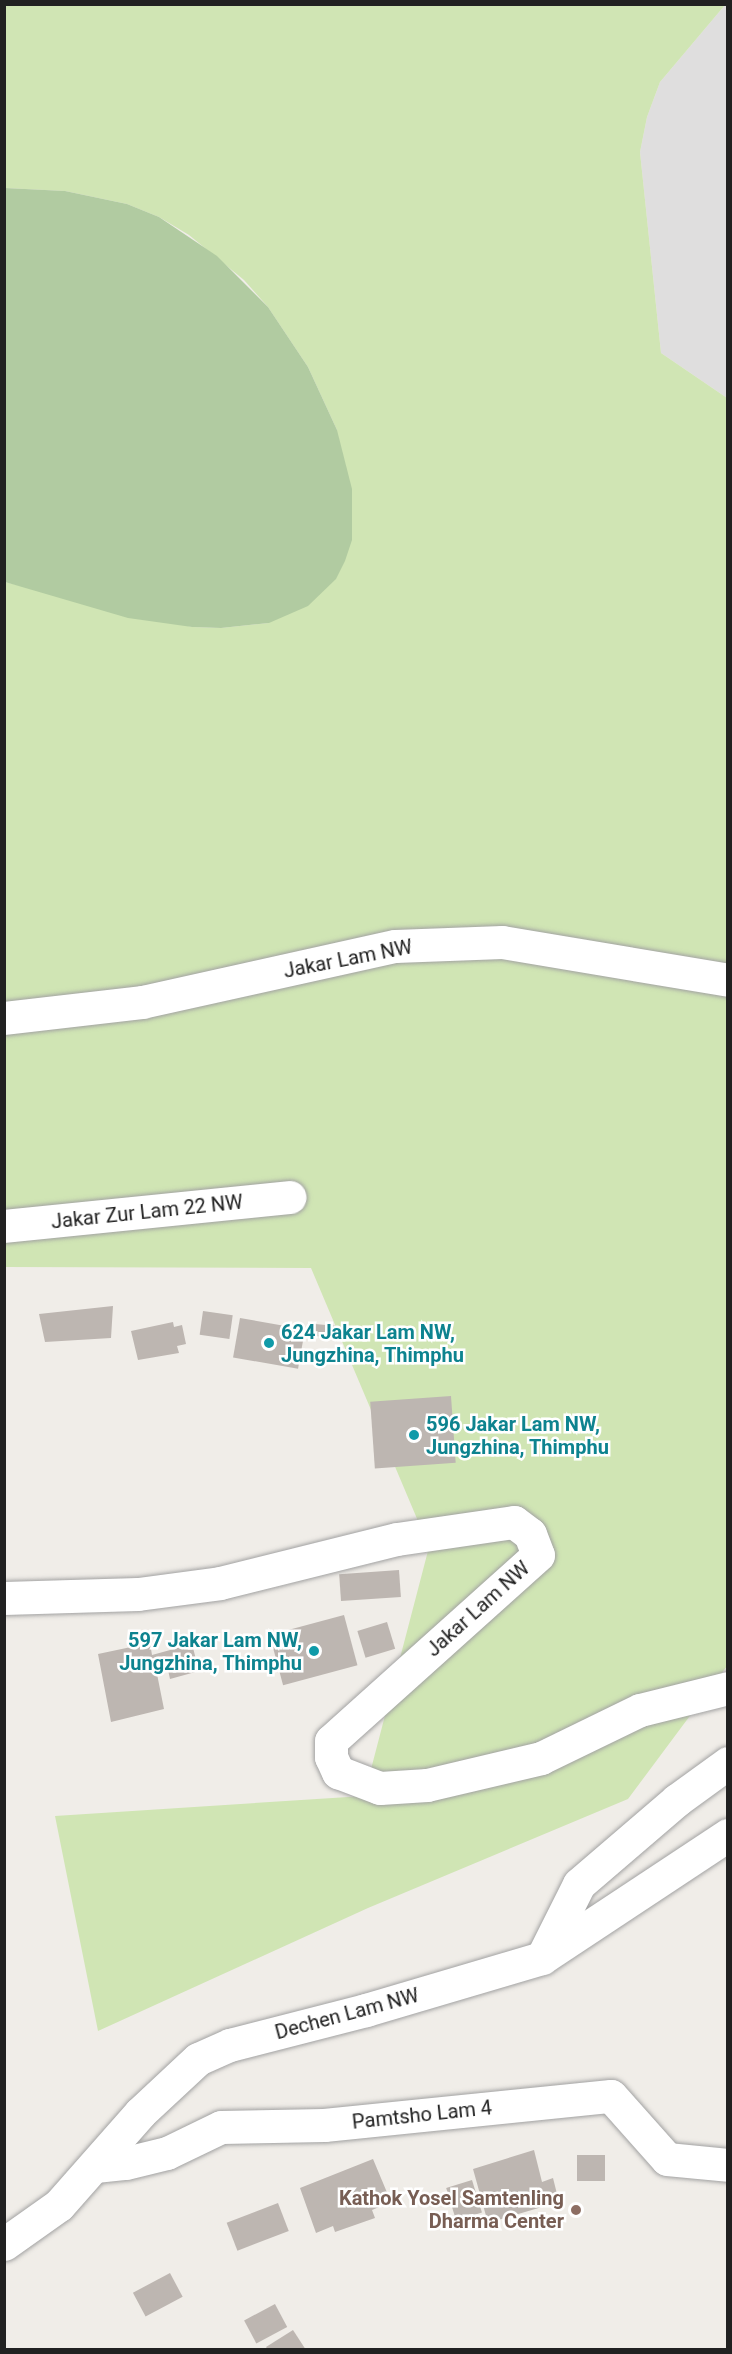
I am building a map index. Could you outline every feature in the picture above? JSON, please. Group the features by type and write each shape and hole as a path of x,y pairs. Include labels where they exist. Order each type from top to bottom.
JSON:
{"street":[{"name":"Jakar Lam NW","path":"9,1008 142,1002 395,946 502,942 728,980"},
{"name":"Jakar Zur Lam 22 NW","path":"4,1226 290,1197"},
{"name":"Jakar Lam NW","path":"4,1598 138,1594 220,1583 398,1539 514,1522 530,1534 538,1555 331,1741 331,1757 338,1772 380,1788 428,1785 541,1758 640,1710 728,1688"},
{"path":"542,1958 579,1884 677,1800 728,1763"},
{"name":"Dechen Lam NW","path":"4,2244 59,2205 140,2114 198,2059 230,2045 366,2010 542,1958 728,1835"},
{"name":"Pamtsho Lam 4","path":"95,2166 126,2163 167,2153 221,2127 324,2125 611,2096 667,2159 728,2165"}],"shaded area":[{"path":"727,5 727,398 661,353 640,152 647,117 660,82"}],"green space":[{"path":"5,5 725,5 660,82 647,117 640,152 661,353 727,398 727,1666 628,1799 368,1908 98,2031 55,1816 364,1796 429,1547 311,1268 5,1267 5,582 192,627 221,628 269,623 337,430 308,367 268,307 244,280 189,235 159,217 127,204 65,191 5,188"},
{"path":"5,188 65,191 127,204 159,217 217,256 268,307 308,367 337,430 352,489 352,540 345,561 336,579 308,606 269,623 221,628 192,627 128,618 5,582"}],"building":[{"path":"113,1306 111,1338 45,1342 39,1314"},
{"path":"203,1311 233,1315 229,1339 200,1335"},
{"name":"624 Jakar Lam NW, Jungzhina, Thimphu","path":"240,1318 305,1329 298,1369 233,1357"},
{"path":"173,1322 174,1327 182,1325 186,1344 177,1346 179,1353 138,1360 131,1331"},
{"path":"315,1324 348,1327 347,1339 314,1336"},
{"name":"596 Jakar Lam NW, Jungzhina, Thimphu","path":"451,1396 456,1463 375,1468 370,1402"},
{"path":"399,1570 401,1597 341,1601 339,1574"},
{"name":"597 Jakar Lam NW, Jungzhina, Thimphu","path":"344,1615 357,1665 283,1685 270,1635"},
{"path":"387,1622 395,1649 366,1658 357,1631"},
{"path":"150,1643 152,1655 192,1644 199,1671 170,1679 168,1670 157,1674 164,1709 111,1722 98,1654"},
{"path":"534,2150 542,2182 553,2178 559,2202 488,2223 473,2169"},
{"path":"577,2155 605,2155 605,2181 577,2181"},
{"path":"373,2159 391,2202 372,2210 375,2218 335,2232 333,2226 316,2233 300,2188"},
{"path":"472,2180 482,2213 456,2220 446,2188"},
{"path":"278,2203 289,2231 237,2251 227,2223"},
{"path":"170,2273 183,2297 146,2317 133,2293"},
{"path":"275,2304 287,2327 256,2343 244,2320"},
{"path":"293,2330 306,2350 268,2350 266,2347"}],"place":[{"name":"624 Jakar Lam NW, Jungzhina, Thimphu","path":"269,1343"},
{"name":"596 Jakar Lam NW, Jungzhina, Thimphu","path":"414,1435"},
{"name":"597 Jakar Lam NW, Jungzhina, Thimphu","path":"314,1651"},
{"name":"Kathok Yosel Samtenling Dharma Center","path":"576,2210"}]}
